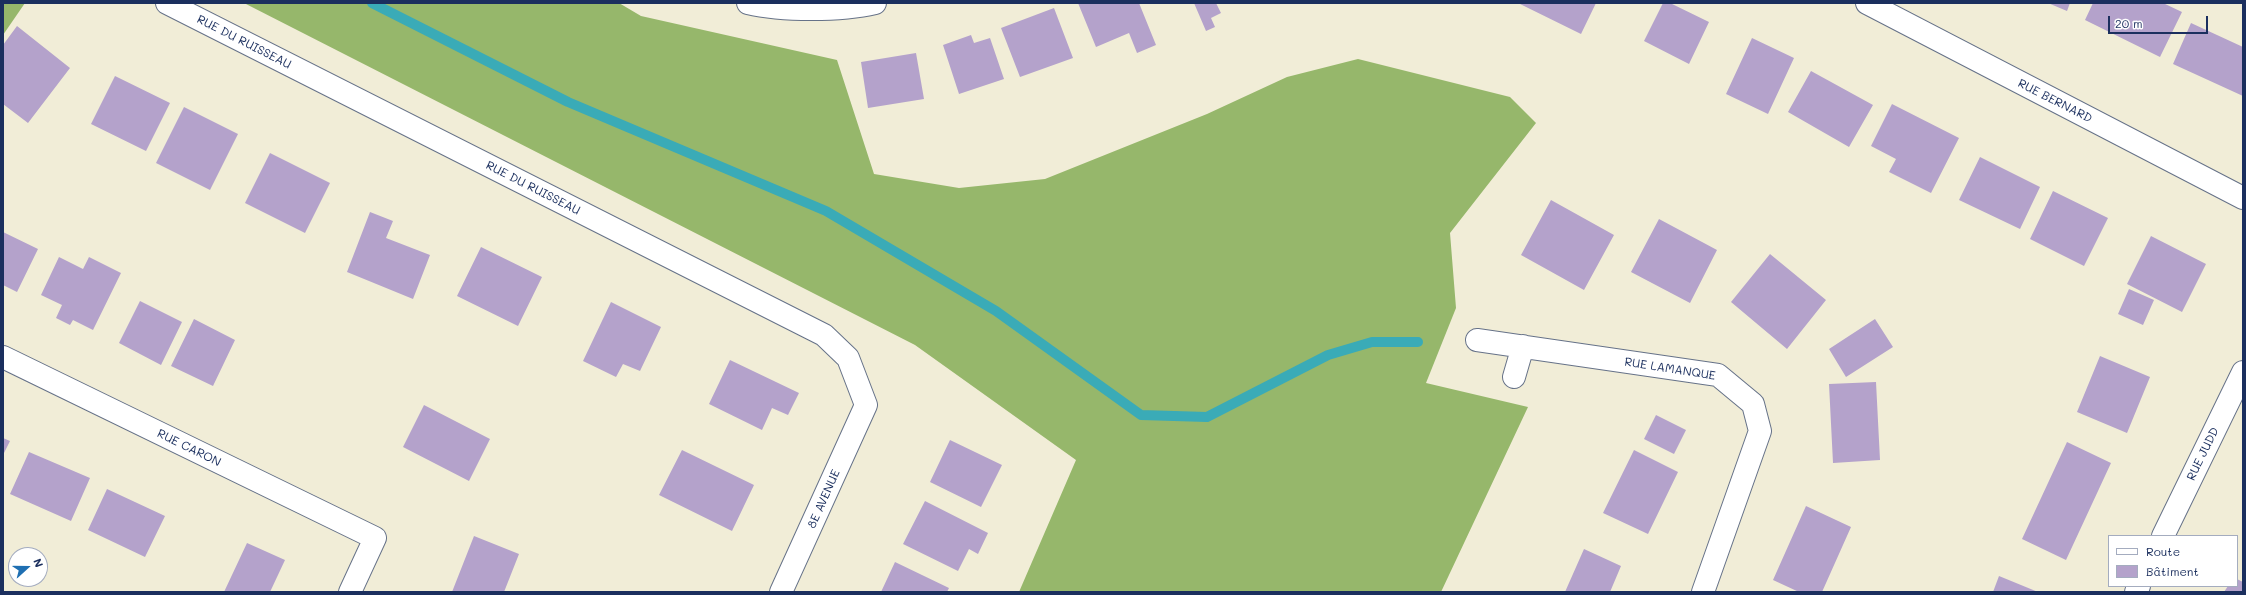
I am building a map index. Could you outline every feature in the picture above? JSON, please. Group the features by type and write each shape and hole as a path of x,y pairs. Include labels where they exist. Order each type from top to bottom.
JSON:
{"street":[{"name":"RUE DU RUISSEAU","path":"167,3 824,335 848,358 866,405"},
{"path":"748,3 770,8 859,7 875,3"},
{"name":"RUE BERNARD","path":"1866,3 2243,198"},
{"name":"RUE LAMANQUE","path":"1477,340 1718,375 1753,404 1760,431 1703,592"},
{"path":"1514,377 1524,346"},
{"name":"RUE CARON","path":"3,357 375,538 350,592"},
{"name":"RUE JUDD","path":"2163,535 2243,372"},
{"name":"8E AVENUE","path":"782,592 866,405"}],"green space":[{"path":"3,3 25,3 3,35"},
{"path":"244,3 619,3 641,16 837,60 874,174 959,188 1045,179 1207,114 1287,77 1358,59 1510,97 1536,123 1450,233 1456,308 1426,383 1528,407 1441,592 1019,592 1076,460 915,345"}],"building":[{"path":"1078,3 1139,3 1156,45 1137,53 1129,33 1096,47"},
{"path":"1194,3 1216,3 1221,13 1211,18 1215,27 1206,31"},
{"path":"1518,3 1596,3 1581,34"},
{"path":"1663,3 1670,3 1709,22 1689,64 1644,41"},
{"path":"2048,3 2070,3 2067,11"},
{"path":"2093,3 2163,3 2182,12 2160,57 2085,20"},
{"path":"1054,8 1073,58 1020,77 1001,28"},
{"path":"2191,23 2243,47 2243,96 2173,64"},
{"path":"17,26 70,68 28,123 3,104 3,45"},
{"path":"971,35 974,43 990,38 1004,79 959,94 943,45"},
{"path":"1752,38 1794,58 1768,114 1726,94"},
{"path":"916,53 924,99 868,108 861,62"},
{"path":"1811,71 1873,105 1849,147 1788,112"},
{"path":"115,76 170,103 146,151 91,124"},
{"path":"1892,104 1959,138 1931,193 1889,172 1896,159 1871,146"},
{"path":"184,107 238,134 210,190 156,163"},
{"path":"270,153 330,183 305,233 245,203"},
{"path":"1980,157 2040,187 2020,229 1959,200"},
{"path":"2053,191 2108,218 2084,266 2030,239"},
{"path":"1551,200 1614,235 1584,290 1521,255"},
{"path":"370,212 393,221 386,238 430,255 413,299 347,272"},
{"path":"1659,219 1717,250 1690,303 1631,272"},
{"path":"3,232 38,249 17,292 3,285"},
{"path":"2151,236 2206,264 2182,312 2127,284"},
{"path":"481,247 542,277 518,326 457,296"},
{"path":"1770,254 1826,300 1787,349 1731,302"},
{"path":"59,257 83,269 89,257 121,273 93,330 73,320 70,325 56,318 62,305 41,295"},
{"path":"2129,289 2154,300 2143,325 2118,314"},
{"path":"140,301 182,322 161,365 119,343"},
{"path":"611,302 661,327 640,371 623,364 616,377 583,361"},
{"path":"194,319 235,340 213,386 171,366"},
{"path":"1875,319 1893,347 1846,377 1829,349"},
{"path":"2100,356 2150,377 2127,433 2077,412"},
{"path":"730,360 799,393 788,415 772,408 762,430 709,404"},
{"path":"1876,382 1880,460 1833,463 1829,384"},
{"path":"424,405 490,439 469,481 403,447"},
{"path":"1656,415 1686,430 1674,454 1644,439"},
{"path":"3,438 10,441 3,455"},
{"path":"950,440 1002,465 981,507 930,482"},
{"path":"2067,442 2111,463 2066,560 2022,539"},
{"path":"682,450 754,485 732,531 659,495"},
{"path":"1634,450 1678,472 1648,534 1603,513"},
{"path":"29,452 90,478 71,521 10,494"},
{"path":"107,489 165,516 145,557 88,530"},
{"path":"925,501 988,533 978,554 969,549 958,571 903,544"},
{"path":"1806,506 1851,527 1822,592 1799,592 1773,580"},
{"path":"474,536 519,554 504,592 452,592"},
{"path":"247,543 285,560 270,592 224,592"},
{"path":"1584,549 1621,566 1610,592 1565,592"},
{"path":"895,562 949,588 947,592 881,592"},
{"path":"1999,576 2038,592 1993,592"},
{"path":"2238,580 2243,582 2243,592 2224,592 2227,587 2238,587"}],"waterway":[{"path":"372,3 568,102 826,211 996,311 1141,415 1207,417 1328,355 1372,342 1418,342"}]}
